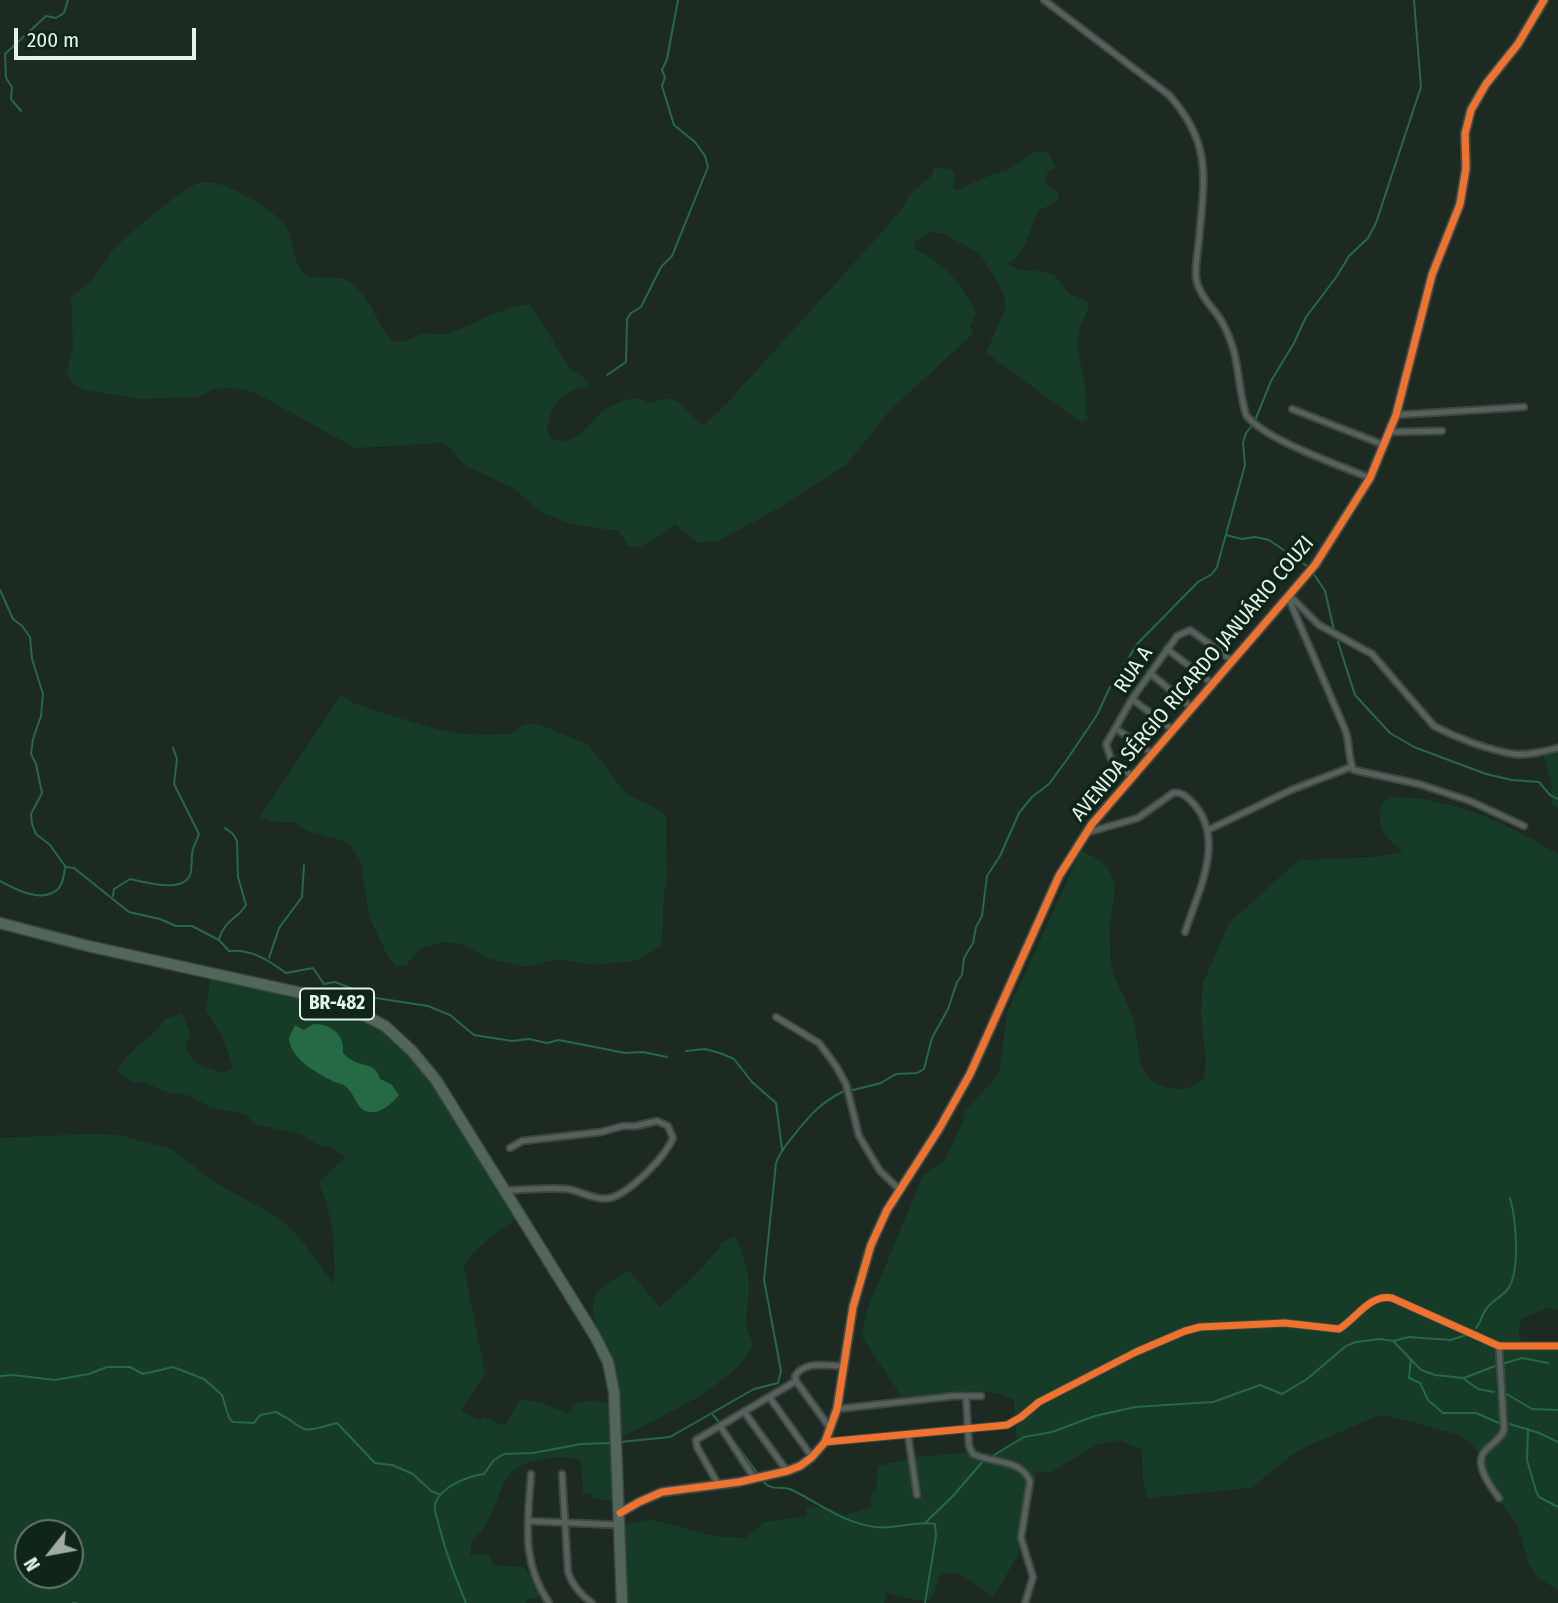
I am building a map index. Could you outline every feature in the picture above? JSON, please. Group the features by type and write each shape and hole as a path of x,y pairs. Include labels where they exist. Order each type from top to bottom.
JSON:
{"highway":[{"name":"BR-482","path":"0,923 88,946 295,991 338,1004 372,1019 394,1034 425,1065 553,1266 608,1362 613,1382 617,1435 622,1603"}],"street":[{"path":"1044,0 1169,95 1196,133 1204,171 1197,284 1222,321 1233,345 1243,403 1251,421 1280,439 1370,478"},
{"name":"AVENIDA SÉRGIO RICARDO JANUÁRIO COUZI","path":"620,1513 662,1492 755,1479 787,1471 812,1457 825,1442 837,1409 860,1277 887,1210 939,1129 970,1074 1059,876 1086,833 1289,596 1328,546 1370,478 1396,415 1432,275 1463,188 1466,168 1465,134 1471,110 1486,84 1518,44 1544,0"},
{"path":"1396,415 1524,407"},
{"path":"1292,409 1384,445"},
{"path":"1390,432 1442,431"},
{"path":"1289,596 1319,625 1372,654 1434,726 1513,754 1558,748"},
{"path":"1289,596 1346,732 1351,750 1351,767"},
{"name":"RUA A","path":"1133,777 1108,755 1106,744 1132,699 1177,636 1190,631 1233,661"},
{"path":"1167,649 1213,684"},
{"path":"1150,673 1192,708"},
{"path":"1132,699 1173,730"},
{"path":"1115,728 1153,754"},
{"path":"1351,767 1359,772 1419,783 1470,801 1524,826"},
{"path":"1208,830 1291,790 1351,767"},
{"path":"1086,833 1138,818 1165,797 1180,792 1197,808 1208,830 1209,857 1185,932"},
{"path":"776,1017 819,1042 846,1084 859,1136 875,1163 900,1190"},
{"path":"506,1190 567,1189 612,1198 624,1191 659,1160 673,1138 668,1125 657,1121 601,1132 523,1141 510,1148"},
{"path":"825,1442 1007,1425 1039,1402 1136,1352 1185,1331 1200,1327 1285,1323 1339,1329 1367,1305 1384,1296 1499,1346 1558,1346"},
{"path":"1499,1346 1504,1430 1501,1437 1482,1453 1481,1457 1486,1478 1499,1498"},
{"path":"830,1428 795,1377 807,1366 844,1366"},
{"path":"718,1484 696,1443 699,1438 796,1381"},
{"path":"837,1409 954,1396 981,1396"},
{"path":"966,1396 969,1447 973,1454 1020,1466 1030,1481 1021,1538 1032,1570 1031,1584 1024,1603"},
{"path":"770,1398 812,1457"},
{"path":"745,1413 787,1471"},
{"path":"720,1426 755,1479"},
{"path":"908,1435 917,1495"},
{"path":"531,1474 526,1538 531,1564 549,1603"},
{"path":"562,1474 570,1577 579,1592 592,1603"},
{"path":"528,1521 620,1525"}],"shaded area":[{"path":"1036,151 1049,153 1056,167 1048,172 1045,178 1049,187 1058,193 1058,201 1038,211 1027,240 1008,264 1018,270 1053,274 1069,293 1090,303 1080,328 1077,347 1089,419 1081,422 986,353 1005,309 1005,300 998,282 980,254 945,234 930,232 915,242 915,249 943,267 959,284 976,313 970,327 973,334 891,409 847,464 779,508 718,541 698,543 675,524 646,544 629,546 619,531 571,524 541,512 513,488 466,466 442,443 355,448 254,392 232,388 215,389 197,397 140,399 83,390 74,384 67,373 73,348 71,297 92,281 113,250 150,217 196,184 209,182 238,192 273,214 289,232 302,271 311,277 348,281 367,301 391,340 404,341 418,335 446,334 503,310 531,305 570,369 589,384 558,400 547,430 552,439 561,441 575,438 607,409 618,402 637,398 648,403 666,399 677,402 704,425 883,231 905,205 909,195 931,176 934,169 951,169 955,175 955,191 1006,171"},
{"path":"341,695 353,703 447,732 474,735 511,734 523,725 535,723 588,744 626,794 659,810 666,817 667,883 660,947 635,961 592,965 558,959 526,967 486,958 465,945 445,942 420,948 406,965 396,966 388,957 369,916 361,862 349,843 305,830 295,822 275,822 260,817"},
{"path":"1558,749 1558,808 1552,805 1551,781 1543,754"},
{"path":"1392,797 1436,802 1479,814 1558,854 1558,1310 1548,1308 1521,1319 1519,1334 1523,1348 1558,1348 1558,1590 1538,1578 1529,1565 1517,1524 1485,1483 1478,1452 1474,1447 1460,1435 1389,1416 1374,1417 1308,1446 1292,1455 1251,1488 1148,1498 1143,1482 1142,1450 1120,1440 1096,1445 1050,1473 1036,1472 1035,1484 1019,1522 1019,1554 993,1597 968,1578 946,1573 939,1576 933,1597 927,1600 886,1592 884,1603 627,1603 624,1524 658,1521 713,1536 746,1538 764,1522 807,1516 806,1508 823,1506 845,1515 872,1507 870,1496 876,1489 878,1466 922,1456 980,1452 996,1454 1017,1443 1014,1400 1001,1394 974,1391 902,1397 862,1337 866,1313 923,1175 945,1160 965,1111 999,1074 1007,1013 1081,850 1106,866 1114,883 1110,958 1133,1019 1144,1071 1157,1084 1183,1089 1204,1079 1206,1063 1201,1013 1203,983 1229,923 1299,860 1376,857 1404,851 1387,837 1381,825 1380,810 1383,802"},
{"path":"211,975 326,1003 366,1020 390,1037 425,1071 519,1217 480,1246 464,1267 485,1373 461,1411 481,1421 483,1417 505,1426 520,1399 568,1413 577,1403 594,1400 608,1404 613,1501 593,1498 592,1494 583,1493 581,1460 565,1457 544,1459 523,1465 512,1472 482,1530 472,1540 470,1555 490,1555 494,1565 525,1567 539,1596 535,1599 528,1598 526,1603 0,1603 0,1138 119,1135 171,1149 213,1181 279,1218 299,1237 334,1284 332,1232 319,1182 345,1157 334,1149 316,1144 302,1135 256,1124 244,1114 209,1107 191,1096 167,1092 142,1082 132,1082 118,1072 130,1053 159,1028 165,1019 182,1013 190,1034 185,1048 196,1063 222,1073 233,1068 222,1037 206,1010"},
{"path":"313,1024 336,1031 342,1040 343,1053 374,1069 380,1079 391,1084 399,1095 383,1109 366,1111 343,1084 306,1065 294,1053 289,1038 295,1025 304,1030"},
{"path":"735,1236 747,1272 749,1293 746,1320 754,1344 743,1360 713,1387 620,1438 616,1373 610,1352 593,1316 595,1297 608,1283 629,1270 659,1307 698,1271 720,1248 721,1243"}],"waterway":[{"path":"21,111 11,99 12,87 6,78 5,54 46,16 56,18 64,13 68,0"},
{"path":"607,375 626,362 627,319 641,307 661,267 672,256 708,167 705,156 695,142 674,125 662,86 665,77 662,70 667,59 678,0"},
{"path":"853,1090 881,1083 896,1074 917,1073 924,1069 932,1038 962,975 964,958 973,943 976,927 982,916 987,876 1000,856 1019,813 1032,797 1049,784 1068,758 1097,715 1110,687 1138,643 1198,582 1212,574 1217,567 1245,465 1243,443 1246,433 1254,423 1271,381 1306,317 1349,256 1368,238 1376,223 1421,87 1414,0"},
{"path":"1226,535 1242,539 1255,537 1269,540 1307,566"},
{"path":"1313,573 1325,591 1334,630"},
{"path":"0,590 13,619 30,637 32,659 43,694 41,716 31,754 42,793 31,814 32,824 36,834 50,845 65,866"},
{"path":"1338,642 1355,695 1390,733 1414,747 1486,774 1539,782 1550,795 1558,799"},
{"path":"113,896 114,889 130,879 173,885 188,879 191,872 193,849 199,834 174,784 177,759 173,748"},
{"path":"219,939 228,923 246,905 238,877 237,841 225,828"},
{"path":"269,958 279,928 302,897 304,865"},
{"path":"66,867 74,868 129,912 160,919 176,926 192,926 219,940 229,951 252,954 286,973 313,968 324,984 335,982 376,998 428,1006 450,1015 474,1035 512,1041 529,1039 547,1043 559,1040 625,1053 643,1052 667,1057"},
{"path":"0,881 29,894 44,895 60,887 65,868"},
{"path":"686,1051 705,1049 734,1059 752,1082 776,1103 782,1149"},
{"path":"620,1442 670,1437 754,1389 778,1383 781,1371 764,1280 776,1163 786,1145 811,1115 828,1100 844,1091"},
{"path":"1476,1328 1491,1303 1507,1290 1514,1271 1515,1232 1510,1198"},
{"path":"994,1455 1024,1437 1052,1432 1095,1416 1135,1407 1213,1402 1260,1385 1282,1394 1307,1379 1346,1346 1356,1342 1380,1339 1393,1341 1409,1337 1451,1340 1469,1334"},
{"path":"1394,1342 1421,1370 1435,1375 1464,1378 1495,1366"},
{"path":"1502,1364 1522,1358 1548,1363"},
{"path":"1411,1359 1409,1378 1420,1383 1428,1400 1443,1413 1476,1413 1499,1423"},
{"path":"0,1376 55,1380 89,1374 107,1367 130,1367 143,1374 173,1367 204,1379 222,1395 229,1418 233,1422 254,1423 260,1415 276,1412 308,1430 337,1423 375,1463 392,1465 413,1474 431,1491 439,1494"},
{"path":"1464,1379 1478,1389 1494,1392"},
{"path":"1505,1393 1532,1409 1558,1410"},
{"path":"713,1415 720,1423"},
{"path":"1510,1424 1558,1442"},
{"path":"1528,1429 1527,1460 1536,1491 1539,1497 1558,1507"},
{"path":"730,1436 758,1474"},
{"path":"466,1603 435,1512 435,1504 443,1492 463,1480 484,1474 494,1460 504,1454 611,1443"},
{"path":"926,1522 983,1461"},
{"path":"763,1481 769,1486 792,1490 842,1517 863,1525 882,1528 920,1523 935,1524 936,1536 925,1603"}],"cycle path":[{"path":"620,1513 662,1492 739,1482 787,1471 812,1457 825,1442 837,1409 853,1307 871,1245 887,1210 939,1129 970,1074 1059,876 1092,824 1315,565 1370,478 1396,415 1432,275 1460,204 1466,168 1465,134 1471,110 1486,84 1518,44 1544,0"},
{"path":"825,1442 1007,1425 1039,1402 1136,1352 1185,1331 1200,1327 1285,1323 1339,1329 1370,1303 1384,1298 1392,1298 1499,1346 1558,1346"}]}
